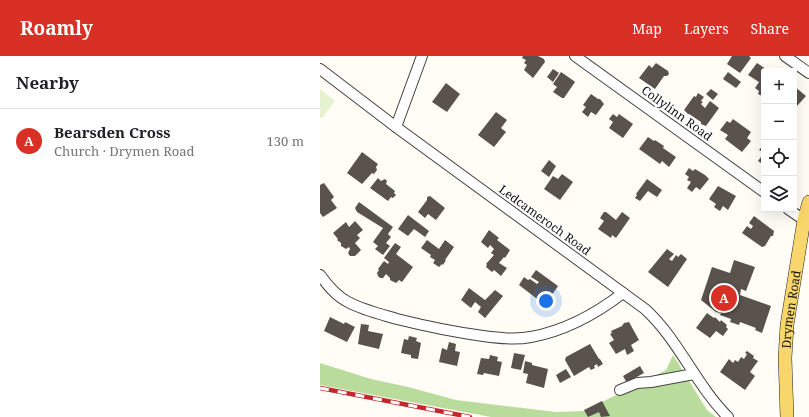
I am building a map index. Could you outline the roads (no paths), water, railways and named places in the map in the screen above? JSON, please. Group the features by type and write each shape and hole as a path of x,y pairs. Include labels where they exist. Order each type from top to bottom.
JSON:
{"main road":[{"name":"Drymen Road","path":"786,417 785,358 787,325 804,220 809,202"}],"street":[{"path":"396,127 422,56"},
{"name":"Collylinn Road","path":"576,56 761,190"},
{"path":"785,56 809,73"},
{"name":"Ledcameroch Road","path":"320,69 396,127 645,309 663,327 715,404 728,417"},
{"path":"792,212 804,220"},
{"path":"320,275 338,296 358,307 421,325 464,333 516,339 554,332 607,305 623,293"},
{"path":"620,390 637,383 694,374"}],"railway":[{"path":"320,388 470,417"}],"place":[{"name":"Bearsden Cross","path":"724,298"}]}
